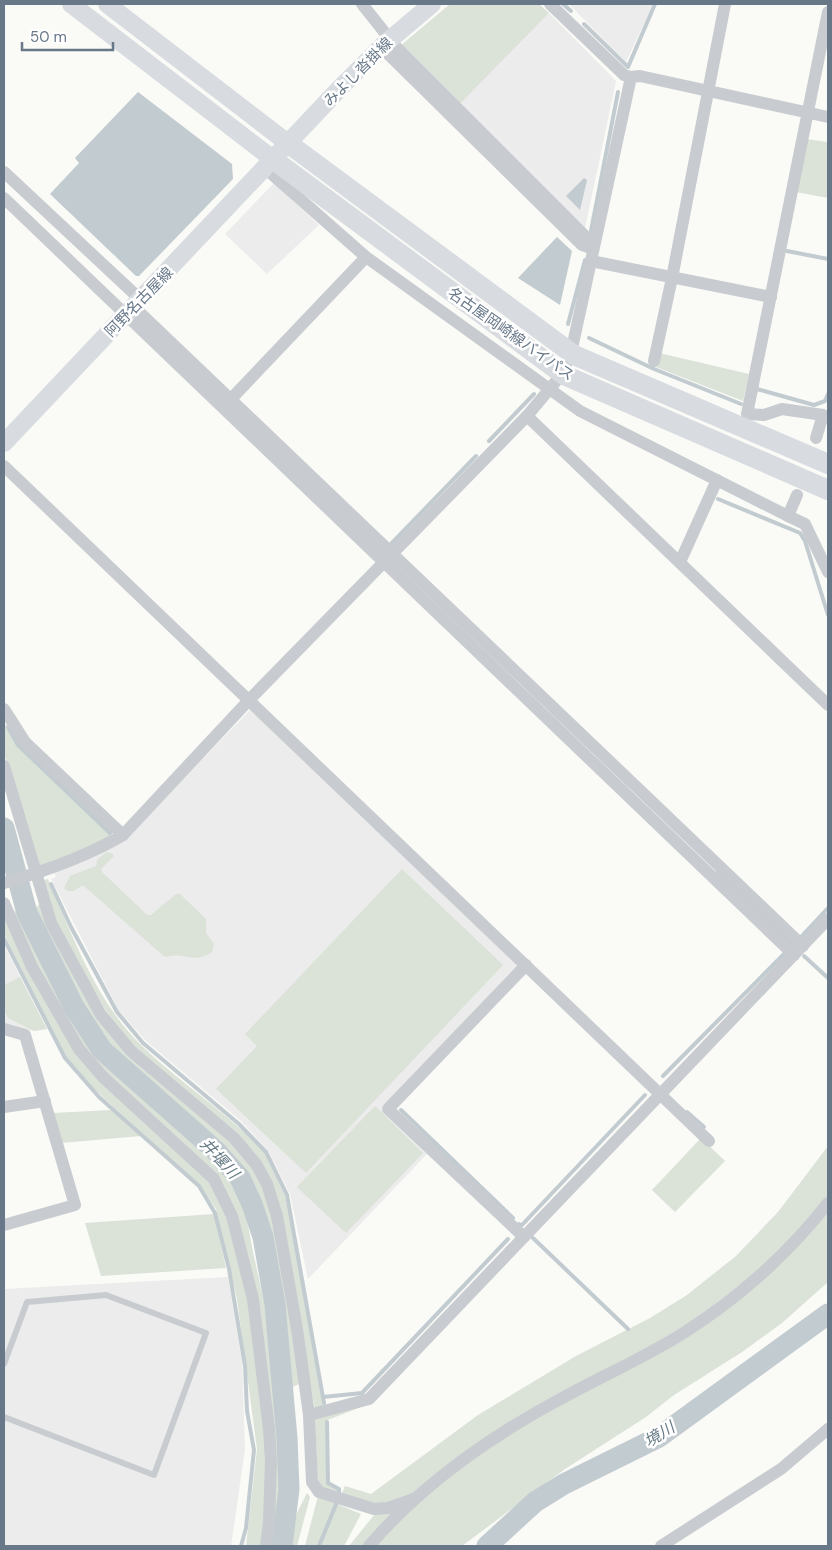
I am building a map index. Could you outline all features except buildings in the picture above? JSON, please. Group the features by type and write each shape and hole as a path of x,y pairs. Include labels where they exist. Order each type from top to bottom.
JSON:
{"main road":[{"path":"70,4 270,164"},
{"path":"107,4 289,144"},
{"name":"みよし沓掛線","path":"289,144 386,43 432,4"},
{"name":"阿野名古屋線","path":"4,443 289,144"},
{"name":"名古屋岡崎線バイパス","path":"289,144 571,353 828,464"},
{"name":"名古屋岡崎線バイパス","path":"270,164 562,374 828,490"}],"street":[{"path":"362,4 386,43 582,245 672,278 771,297"},
{"path":"550,4 624,75 631,78 640,76 828,117"},
{"path":"654,361 725,4"},
{"path":"816,438 823,414 782,409 764,415 748,414 828,12"},
{"path":"4,883 36,874 100,849 123,835 250,699 527,416 562,374 571,353 631,78"},
{"path":"270,164 366,257 580,411 805,524 828,572"},
{"path":"4,172 134,307 388,557 798,950"},
{"path":"4,198 134,307 231,399 388,557"},
{"path":"231,399 366,257"},
{"path":"527,416 828,705"},
{"path":"4,466 250,699 709,1140"},
{"path":"680,562 717,480"},
{"path":"788,516 797,495"},
{"path":"4,709 25,742 123,835"},
{"path":"4,766 51,923 101,1015 131,1051 218,1123 240,1145 256,1164 267,1184 277,1216 297,1329 309,1415 312,1482 319,1492 374,1510 388,1508 414,1499"},
{"path":"4,903 32,967 79,1049 103,1077 214,1179 232,1216 253,1298 269,1429 271,1461 269,1522 266,1546"},
{"path":"309,1415 370,1399 828,919"},
{"path":"524,1237 388,1109 526,965"},
{"path":"4,1029 25,1035 75,1205 4,1225"},
{"path":"4,1107 45,1101"},
{"path":"369,1546 414,1499 462,1460 498,1435 564,1397 655,1350 723,1305 766,1270 828,1203"},
{"path":"661,1546 781,1468 828,1429"}],"lane":[{"path":"4,1364 28,1302 106,1294 206,1333 154,1475 4,1417"},
{"path":"4,1338 12,1342"}],"shaded area":[{"path":"450,4 539,4 549,13 459,105 400,46"},
{"path":"569,4 653,4 626,62"},
{"path":"549,13 616,81 585,228 459,105"},
{"path":"138,92 232,164 233,179 139,276 136,276 50,194 79,163 75,158"},
{"path":"806,139 828,142 828,198 796,192"},
{"path":"584,178 587,180 580,210 566,196"},
{"path":"274,183 319,225 267,274 225,234"},
{"path":"557,237 572,251 560,305 518,278"},
{"path":"659,353 749,374 743,401 656,367"},
{"path":"251,709 517,965 381,1109 427,1154 308,1279 290,1194 269,1152 241,1121 146,1041 119,1011 51,879 56,877 54,873 126,838"},
{"path":"4,722 17,746 113,838 39,866 4,754"},
{"path":"107,852 114,856 101,869 102,872 147,915 151,915 176,894 180,894 206,919 206,933 214,944 212,952 205,956 194,958 165,957 84,886 74,891 68,891 64,888 70,876 96,866 97,860"},
{"path":"402,869 503,965 306,1173 216,1089 257,1046 245,1034"},
{"path":"48,879 76,945 98,988 125,1028 154,1057 239,1127 264,1152 285,1196 302,1279 323,1408 315,1410 294,1294 259,1163 119,1033 54,922 44,880"},
{"path":"42,902 97,1015 253,1164 273,1211 301,1383 289,1389 280,1301 263,1217 247,1177 216,1142 109,1050 79,1006 33,910"},
{"path":"21,910 63,997 94,1047 126,1081 213,1157 228,1175 239,1195 246,1216 263,1296 280,1403 283,1475 277,1546 268,1546 264,1351 218,1181 105,1075 62,1019 11,912"},
{"path":"4,911 60,1027 209,1179 221,1199 245,1278 267,1434 263,1546 246,1546 257,1449 237,1299 216,1209 200,1186 82,1078 66,1057 4,934"},
{"path":"4,945 47,1029 28,1031 4,1024"},
{"path":"20,977 47,1029 34,1031 8,1018 4,1009 4,985"},
{"path":"375,1106 423,1153 346,1233 297,1187"},
{"path":"111,1110 141,1136 61,1143 53,1113"},
{"path":"701,1138 725,1161 675,1212 652,1190"},
{"path":"828,1146 828,1198 763,1267 681,1331 414,1493 384,1506 318,1487 315,1416 366,1405 325,1421 327,1483 342,1493 345,1486 371,1494 478,1415 576,1356 650,1318 687,1295 736,1256 778,1212"},
{"path":"828,1210 828,1282 782,1323 742,1352 674,1395 646,1417 565,1469 462,1546 375,1546 404,1513 500,1438 680,1339"},
{"path":"214,1214 226,1268 101,1276 85,1223"},
{"path":"228,1277 242,1361 245,1449 231,1546 4,1546 4,1289"},
{"path":"307,1493 310,1497 297,1546 291,1546 296,1515"},
{"path":"318,1496 361,1514 344,1546 305,1546"},
{"path":"403,1506 365,1546 349,1546 375,1514"}],"waterway":[{"path":"563,4 571,11"},
{"path":"584,24 628,67 655,4"},
{"path":"591,231 618,92"},
{"path":"787,251 828,259"},
{"path":"568,324 585,260"},
{"path":"589,338 654,369 741,404"},
{"path":"756,391 757,389 814,405 825,401 828,394"},
{"path":"489,441 534,394"},
{"path":"390,545 476,456"},
{"path":"718,499 800,533 805,541 828,615"},
{"path":"8,727 18,745 110,833"},
{"name":"井堰川","path":"4,828 27,913 74,1007 102,1050 216,1151 240,1178 252,1204 263,1237 275,1305 287,1438 289,1489 282,1546"},
{"path":"717,873 793,945"},
{"path":"51,884 71,927 117,1012 143,1043 239,1124 266,1152 287,1195 324,1403"},
{"path":"800,938 828,908"},
{"path":"4,939 65,1058 99,1097 199,1186 215,1213 229,1269 245,1366 247,1411 254,1450 246,1528 241,1546"},
{"path":"663,1076 785,953"},
{"path":"804,956 828,978"},
{"path":"519,1224 521,1226 645,1095"},
{"path":"401,1110 513,1218"},
{"path":"687,1112 704,1127"},
{"path":"533,1238 628,1329"},
{"path":"323,1397 362,1393 508,1239"},
{"name":"境川","path":"487,1546 535,1502 564,1484 659,1437 828,1314"},
{"path":"327,1422 328,1483 339,1489 339,1492"},
{"path":"319,1546 337,1502"}]}
